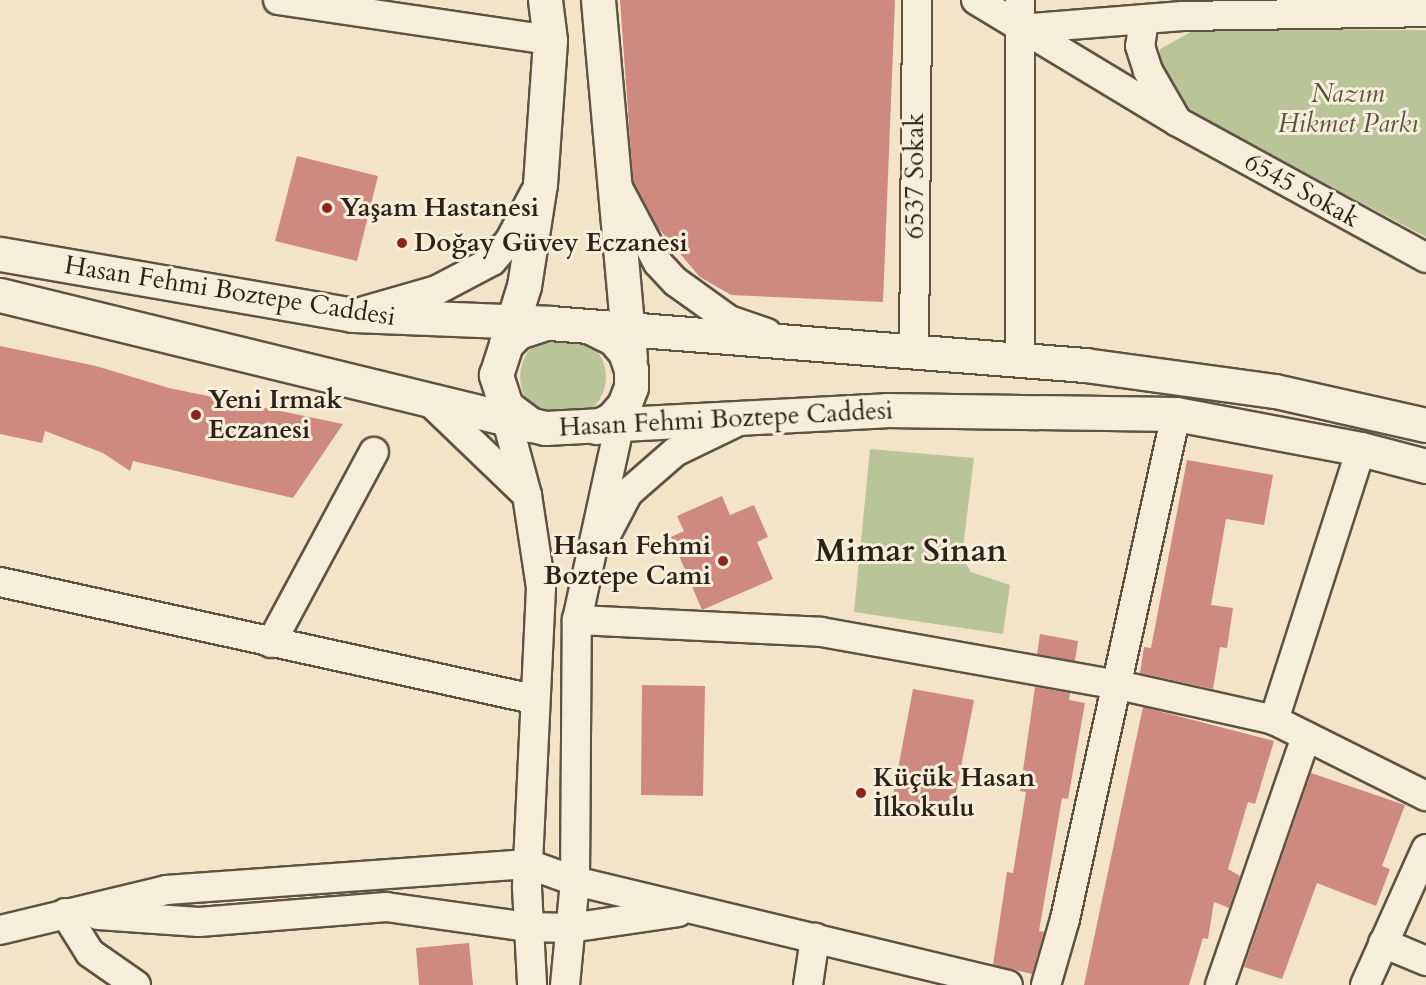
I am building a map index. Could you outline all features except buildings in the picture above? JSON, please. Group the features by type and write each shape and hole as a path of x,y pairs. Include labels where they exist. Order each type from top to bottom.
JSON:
{"main road":[{"path":"513,412 499,359 510,333 524,286 540,184 550,40 545,0"},
{"path":"598,0 606,67 611,175 631,369 631,387 614,419"},
{"name":"Hasan Fehmi Boztepe Caddesi","path":"0,254 352,315 510,333 564,324 786,340 914,353 1020,359 1275,391 1426,425"},
{"name":"Hasan Fehmi Boztepe Caddesi","path":"0,295 429,401 513,412 614,419 741,420 886,410 1176,414 1361,449 1426,466"},
{"path":"564,324 597,328 613,338 625,352 631,369"}],"street":[{"path":"278,0 326,4 550,40"},
{"name":"6537 Sokak","path":"914,353 916,0"},
{"name":"6545 Sokak","path":"976,0 1020,29 1178,122 1426,258"},
{"path":"1020,0 1020,359"},
{"path":"1020,29 1144,19 1182,8 1410,8"},
{"path":"1144,19 1140,46 1145,63 1178,122"},
{"path":"611,175 658,263 676,282 729,320 786,340"},
{"path":"352,315 437,290 492,261 510,240 540,184"},
{"path":"429,401 527,495"},
{"path":"513,412 541,588 533,699 528,864 532,985"},
{"path":"1046,985 1065,919 1176,414"},
{"path":"565,985 574,881 577,620 614,419"},
{"path":"585,578 628,493 675,452 741,420"},
{"path":"1274,720 1361,449"},
{"path":"271,643 374,453"},
{"path":"0,582 533,699"},
{"path":"577,620 821,632 1118,684 1274,720 1426,796"},
{"path":"1220,985 1306,736"},
{"path":"1365,985 1426,849"},
{"path":"0,930 166,890 528,864 574,881 1008,985"},
{"path":"65,913 199,922 386,907 529,927 570,928 692,910"},
{"path":"65,913 90,952 136,985"},
{"path":"808,985 815,938"},
{"path":"1383,943 1426,961"}],"green space":[{"name":"Nazım Hikmet Parkı","path":"1198,28 1426,30 1426,237 1190,112 1161,74 1160,49"},
{"path":"563,334 587,341 599,353 606,377 599,401 587,413 563,420 539,413 527,401 520,377 527,353 539,341"},
{"path":"870,449 974,458 962,557 971,572 1010,585 1003,634 854,612"}],"place":[{"name":"Yaşam Hastanesi","path":"327,208"},
{"name":"Doğay Güvey Eczanesi","path":"402,243"},
{"name":"Yeni Irmak Eczanesi","path":"196,415"},
{"name":"Hasan Fehmi Boztepe Cami","path":"723,561"},
{"name":"Küçük Hasan İlkokulu","path":"861,793"}],"district":[{"name":"Mimar Sinan","path":"911,551"}]}
